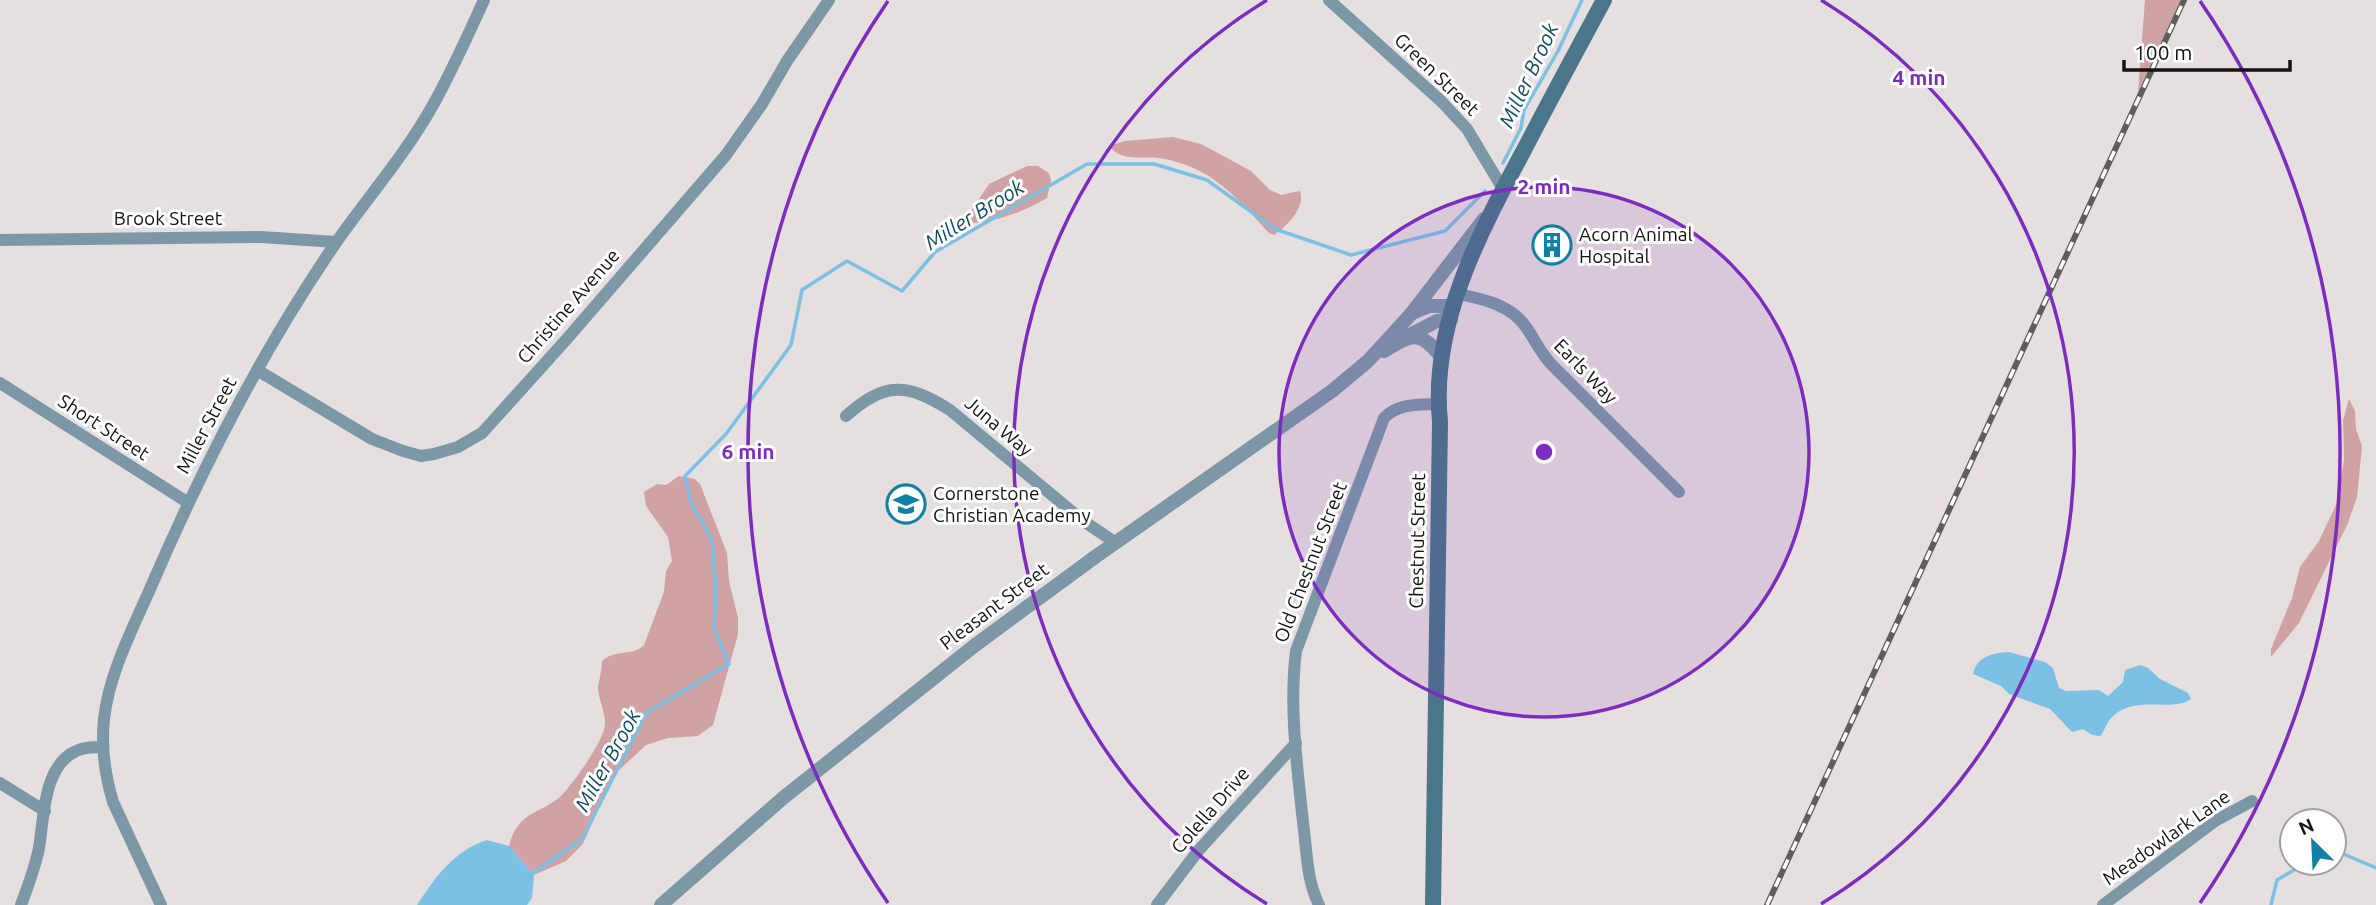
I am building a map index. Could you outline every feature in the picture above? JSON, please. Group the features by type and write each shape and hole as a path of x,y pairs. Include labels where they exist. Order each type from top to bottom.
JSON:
{"main road":[{"path":"1503,189 1601,7"},
{"name":"Chestnut Street","path":"1433,905 1440,421 1438,404 1442,358 1455,306 1489,213 1503,189"}],"street":[{"name":"Miller Street","path":"161,905 113,802 103,747 104,716 114,678 187,502 244,390 336,243 396,163 433,106 484,0"},
{"name":"Christine Avenue","path":"257,370 372,439 403,452 421,456 434,454 458,447 482,433 726,155 829,0"},
{"name":"Green Street","path":"1329,0 1442,102 1467,129 1503,189"},
{"name":"Pleasant Street","path":"1368,361 1411,314 1489,213"},
{"name":"Brook Street","path":"0,240 261,237 336,243"},
{"path":"1411,314 1429,306 1455,306"},
{"name":"Pleasant Street","path":"661,905 783,798 884,715 983,639 1332,391 1368,361 1455,306"},
{"name":"Earls Way","path":"1455,306 1507,309 1525,325 1539,352 1679,492"},
{"path":"1402,339 1426,339 1442,358"},
{"name":"Short Street","path":"0,383 187,502"},
{"name":"Juna Way","path":"846,415 864,399 897,389 913,390 929,397 950,410 1082,520 1116,543"},
{"name":"Old Chestnut Street","path":"1320,905 1308,877 1296,743 1293,674 1296,651 1384,418 1390,411 1398,408 1438,404"},
{"name":"Colella Drive","path":"1157,905 1198,852 1296,743"},
{"path":"21,905 33,874 53,778 61,762 76,751 103,747"},
{"path":"0,783 45,811"},
{"name":"Meadowlark Lane","path":"2103,905 2215,821 2252,801"}],"shaded area":[{"path":"2145,0 2181,0 2138,92"},
{"path":"1173,137 1201,144 1251,171 1270,190 1281,195 1300,191 1298,210 1274,235 1233,196 1203,173 1167,159 1125,156 1109,146 1125,141"},
{"path":"1027,166 1038,166 1049,173 1051,180 1047,198 1010,215 971,223 969,214 989,184"},
{"path":"2349,399 2355,411 2356,429 2362,446 2357,497 2348,523 2299,623 2271,657 2271,649 2292,598 2300,567 2319,541 2336,505 2344,460 2343,420"},
{"path":"679,476 695,479 700,484 727,553 729,581 738,618 738,634 713,725 698,736 668,738 646,745 618,771 607,789 583,844 566,861 534,875 509,846 513,834 524,819 562,795 594,751 605,725 598,688 602,661 644,645 664,592 666,571 672,561 668,537 646,506 644,492 657,484 666,485"}],"water":[{"path":"2009,652 2045,662 2053,668 2059,688 2066,691 2099,690 2108,696 2123,682 2125,670 2140,665 2188,693 2191,699 2183,703 2132,706 2122,710 2110,719 2100,736 2092,735 2083,729 2072,732 2050,709 2009,694 2001,686 1973,674 1982,659"},
{"path":"487,840 509,846 534,875 532,898 527,905 417,905 455,858"}],"waterway":[{"name":"Miller Brook","path":"1503,163 1521,128 1524,110 1558,51 1582,0"},
{"name":"Miller Brook","path":"530,875 582,839 646,713 729,664 714,628 716,593 712,540 691,503 685,476 726,434 791,345 802,290 847,261 902,291 935,252 1087,164 1154,164 1207,180 1275,229 1351,255 1445,231 1485,191"},
{"path":"2348,856 2376,868"},
{"path":"2271,905 2277,880 2282,877"}],"railway":[{"path":"1767,905 2184,0"}],"place":[{"name":"Acorn Animal Hospital","path":"1552,245"},
{"name":"Cornerstone Christian Academy","path":"906,504"}]}
